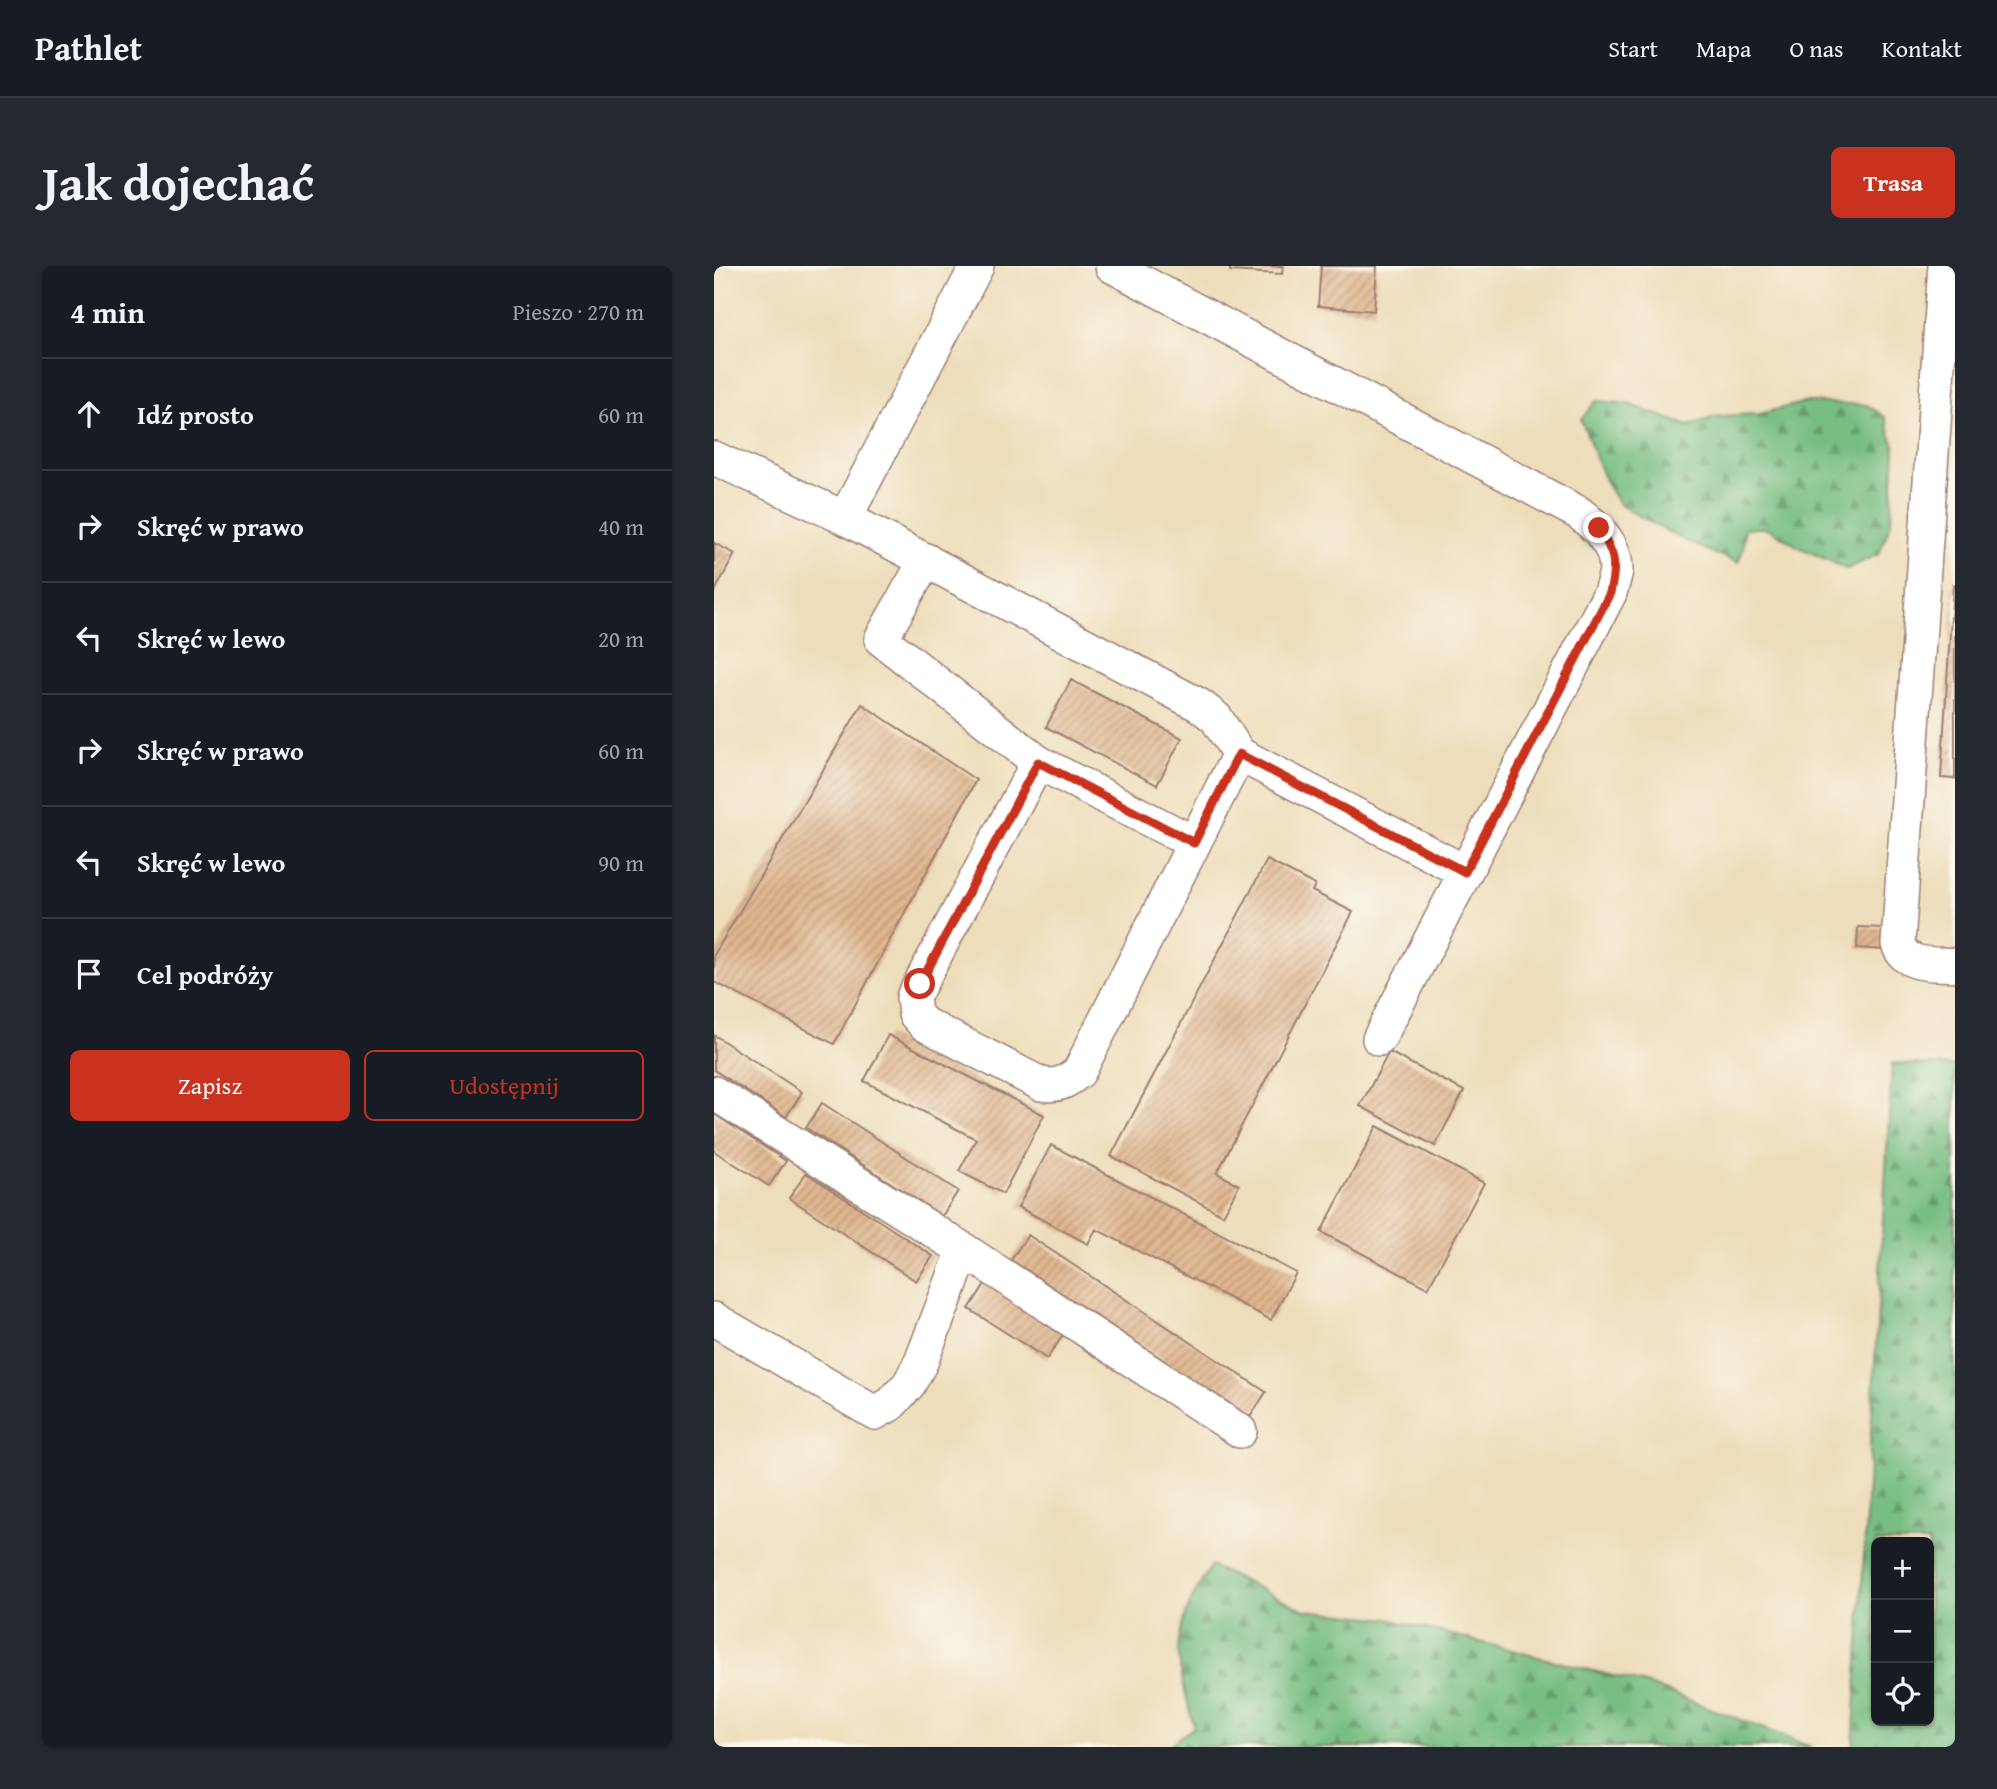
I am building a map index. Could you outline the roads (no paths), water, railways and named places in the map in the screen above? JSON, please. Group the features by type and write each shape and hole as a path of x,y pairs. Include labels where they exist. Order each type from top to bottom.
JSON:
{"lane":[{"path":"845,518 977,266"},
{"path":"1112,266 1579,513 1599,528 1611,547 1616,569 1610,593 1379,1039"},
{"path":"1945,266 1948,323 1898,944 1905,957 1913,962 1955,965"},
{"path":"714,458 845,518 1199,705 1216,718 1239,754 1465,872"},
{"path":"926,560 881,639 1038,762 1194,843"},
{"path":"1038,762 913,998 915,1014 924,1024 1041,1084 1053,1086 1066,1083 1079,1072 1239,754"},
{"path":"714,1093 964,1250 1240,1431"},
{"path":"714,1319 876,1413 891,1404 909,1384 921,1362 964,1250"}]}
